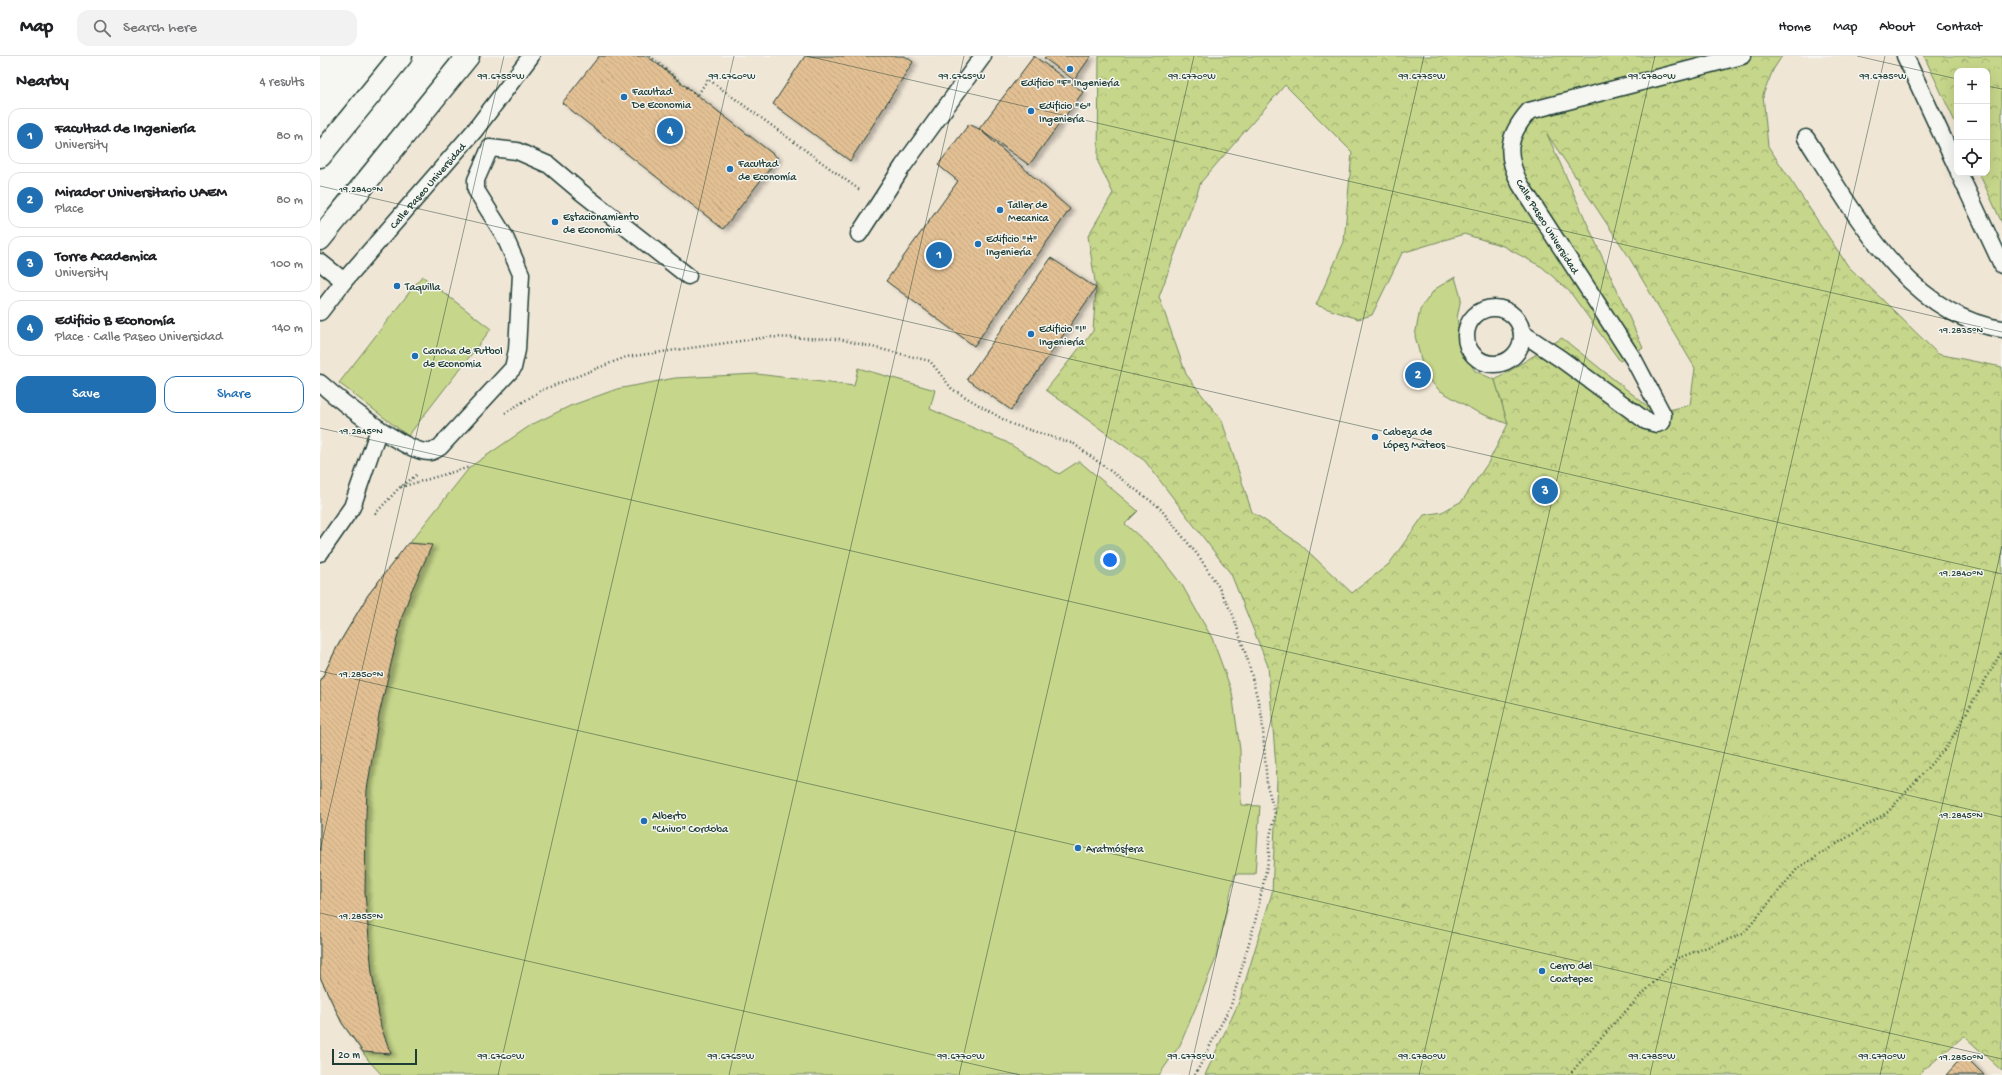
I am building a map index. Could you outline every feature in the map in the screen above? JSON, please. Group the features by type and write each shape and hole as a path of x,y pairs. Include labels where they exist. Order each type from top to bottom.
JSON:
{"street":[{"path":"320,156 401,56"},
{"path":"320,239 468,56"}],"lane":[{"name":"Calle Paseo Universidad","path":"320,312 344,281 475,130 531,56"},
{"path":"859,234 903,166 982,56"},
{"name":"Calle Paseo Universidad","path":"1522,333 1561,359 1646,421 1657,424 1662,422 1663,415 1634,360 1520,184 1512,168 1510,152 1513,134 1529,111 1742,56"},
{"path":"1904,56 1954,162"},
{"path":"475,130 490,148 517,150 549,165 688,276"},
{"path":"1806,138 1847,202 1878,244 1916,287 1946,310 1987,327 2002,329"},
{"path":"320,383 343,404 379,429 418,451 430,452 440,448 513,368 517,350 521,274 504,235 476,190 476,180 490,148"},
{"path":"1960,176 2002,265"},
{"path":"320,262 344,281"},
{"path":"320,553 352,507 379,429"}],"path":[{"path":"650,56 697,96 708,79 841,178"},
{"path":"501,415 542,390 626,357 769,337 839,339 930,361 952,389 1011,424 1074,444 1159,507 1200,558 1218,586 1233,615 1248,660 1262,717 1267,785 1275,814 1268,841 1269,857 1257,913 1231,1005 1195,1075"},
{"path":"399,488 470,467"},
{"path":"374,515 399,488 424,469"},
{"path":"1569,1075 1617,1020 1678,958 1744,934 1798,868 1888,812 1948,745 2002,650"}],"shaded area":[{"path":"481,56 2002,56 2002,1075 320,1075 320,253"}],"green space":[{"path":"1099,56 1782,56 1773,70 1763,95 1768,146 1848,266 1938,354 2002,367 2002,1071 1964,1036 1918,1075 1205,1075 1239,1002 1272,893 1277,779 1268,666 1231,574 1145,461 1046,390 1093,331 1096,288 1088,236 1113,193 1098,162","holes":["1285,85 1352,152 1344,242 1316,305 1358,319 1372,315 1402,253 1464,234 1503,246 1542,267 1570,292 1620,361 1643,348 1547,134 1627,254 1695,368 1690,405 1656,413 1562,338 1495,380 1508,424 1488,463 1462,501 1442,512 1424,515 1389,564 1352,593 1299,543 1252,512 1222,421 1186,374 1159,297 1201,182"]},
{"path":"1924,56 2002,56 2002,223 1980,176 1990,176 1990,68 1954,68 1954,120"},
{"name":"Cancha de Futbol de Economia","path":"422,276 491,329 408,436 339,383"},
{"path":"1455,277 1461,298 1457,318 1462,350 1475,371 1495,380 1508,424 1477,412 1439,390 1425,375 1415,336 1420,309 1435,289"},
{"path":"858,368 935,390 930,409 1006,442 1059,474 1079,461 1138,511 1125,524 1154,549 1182,585 1212,638 1232,692 1240,750 1241,805 1260,806 1255,874 1235,874 1215,961 1180,1045 1159,1075 382,1075 369,1061 342,1023 320,977 320,682 337,647 368,595 470,467 531,425 570,406 617,389 675,378 757,374 854,386"}],"building":[{"path":"599,56 647,56 778,158 723,229 562,103"},
{"path":"805,56 905,56 913,62 850,161 773,104"},
{"name":"Edificio \"G\" Ingeniería","path":"1034,56 1083,92 1029,165 979,129"},
{"name":"Edificio \"F\" Ingeniería","path":"1046,56 1091,56 1074,80 1044,58"},
{"name":"Edificio \"H\" Ingeniería","path":"969,124 979,129 1070,209 974,346 886,281 958,181 938,165"},
{"name":"Edificio \"I\" Ingeniería","path":"1051,258 1096,288 1011,410 967,379"},
{"path":"408,543 432,545 411,592 402,617 379,715 367,790 366,816 365,893 372,973 381,1027 391,1054 363,1052 342,1023 320,977 320,682 337,647 368,595"},
{"path":"1964,1055 1984,1075 1946,1075"}],"place":[{"name":"Edificio \"F\" Ingeniería","path":"1070,69"},
{"name":"Facultad De Economia","path":"624,97"},
{"name":"Edificio \"G\" Ingeniería","path":"1031,111"},
{"name":"Edificio B Economía","path":"670,131"},
{"name":"Facultad de Economía","path":"730,169"},
{"name":"Taller de Mecanica","path":"1000,210"},
{"name":"Estacionamiento de Economia","path":"555,222"},
{"name":"Edificio \"H\" Ingeniería","path":"978,244"},
{"name":"Facultad de Ingeniería","path":"939,255"},
{"name":"Taquilla","path":"397,286"},
{"name":"Edificio \"I\" Ingeniería","path":"1031,334"},
{"name":"Cancha de Futbol de Economia","path":"415,356"},
{"name":"Mirador Universitario UAEM","path":"1418,375"},
{"name":"Cabeza de López Mateos","path":"1375,437"},
{"name":"Torre Academica","path":"1545,491"},
{"name":"Alberto \"Chivo\" Cordoba","path":"644,821"},
{"name":"Aratmósfera","path":"1078,848"},
{"name":"Cerro del Coatepec","path":"1542,971"}]}
